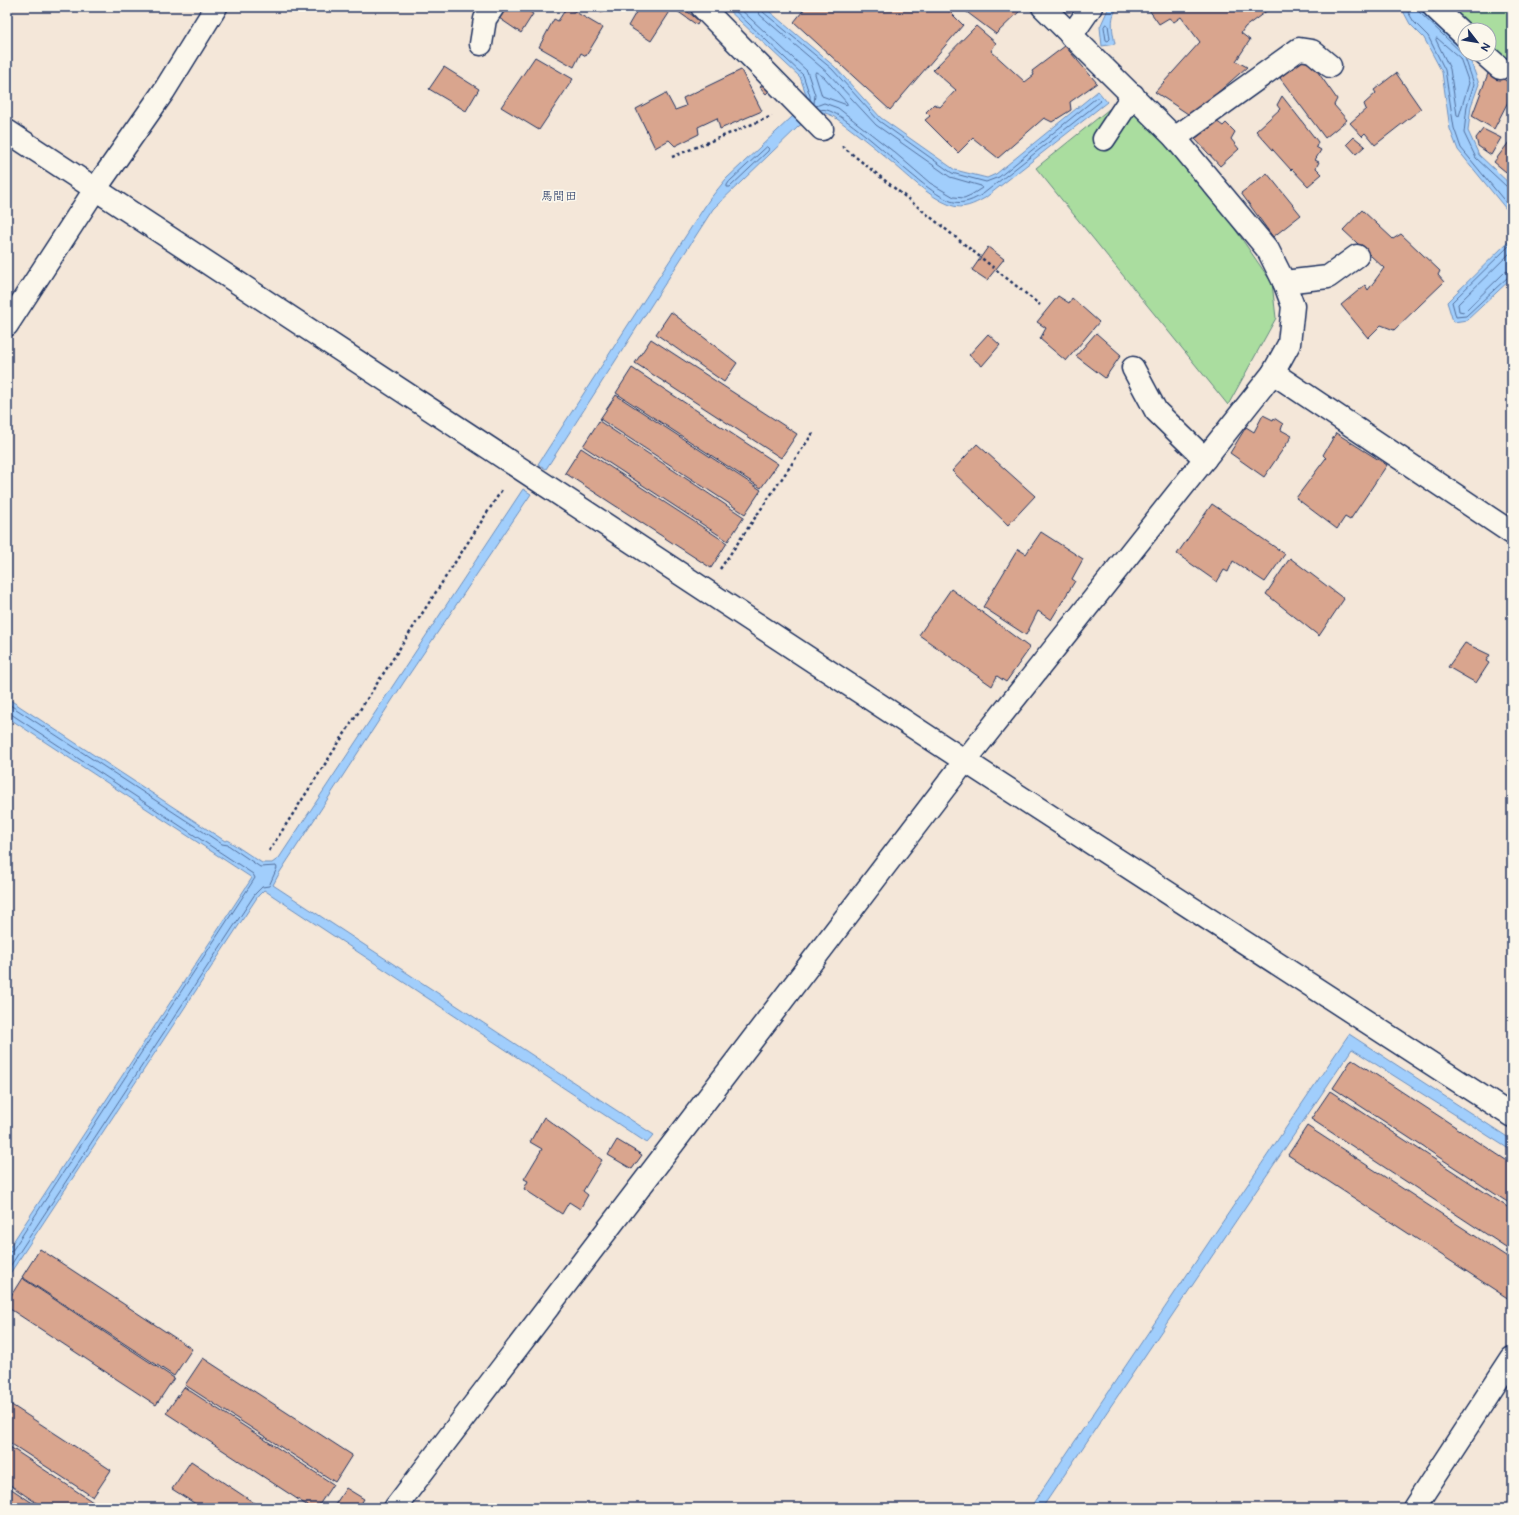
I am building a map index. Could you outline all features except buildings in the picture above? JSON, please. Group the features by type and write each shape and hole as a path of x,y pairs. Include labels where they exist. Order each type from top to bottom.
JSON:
{"street":[{"path":"7,325 96,188 164,92 216,7"},
{"path":"481,44 485,19 493,7"},
{"path":"702,7 822,129"},
{"path":"395,1508 965,761 1273,373 1289,344 1293,306 1284,282 1268,250 1175,138 1043,7"},
{"path":"1071,36 1092,7"},
{"path":"1434,7 1457,29"},
{"path":"1175,138 1299,49 1312,51 1330,66"},
{"path":"1104,138 1134,96"},
{"path":"7,131 96,188 965,761 1512,1116"},
{"path":"1284,282 1328,277 1357,256"},
{"path":"1133,368 1156,411 1205,459"},
{"path":"1273,373 1512,533"},
{"path":"1414,1508 1512,1358"}],"path":[{"path":"672,157 798,105"},
{"path":"822,129 1040,305"},
{"path":"706,590 814,433"},
{"path":"268,850 518,466"}],"green space":[{"path":"1444,7 1512,7 1512,56 1506,61 1497,53 1497,22 1461,22"},
{"path":"1119,101 1150,126 1222,210 1272,283 1276,318 1228,405 1036,168"}],"water":[{"path":"725,7 764,7 835,67 881,118 955,170 987,178 996,174 1098,91 1107,102 985,198 964,207 950,205 933,196 833,116 823,112 799,126 713,209 546,469 538,464 709,200 726,179 793,116 807,97 800,77"},
{"path":"1109,7 1120,7 1114,14 1112,24 1115,44 1102,46 1100,27"},
{"path":"1401,7 1420,7 1457,43 1457,62 1471,62 1479,84 1471,106 1468,131 1479,155 1512,186 1512,278 1467,320 1454,322 1447,302 1511,239 1511,215 1458,150 1450,129 1442,72 1424,38 1410,24"},
{"path":"523,489 531,494 404,682 273,885 654,1135 647,1143 264,890 258,896 7,1278 7,1251 252,878 7,717 7,698 225,841 227,840 262,863 272,863 279,858"},
{"path":"1349,1034 1512,1140 1512,1151 1352,1049 1042,1508 1030,1508"}],"district":[{"name":"馬間田","path":"559,196"}]}
